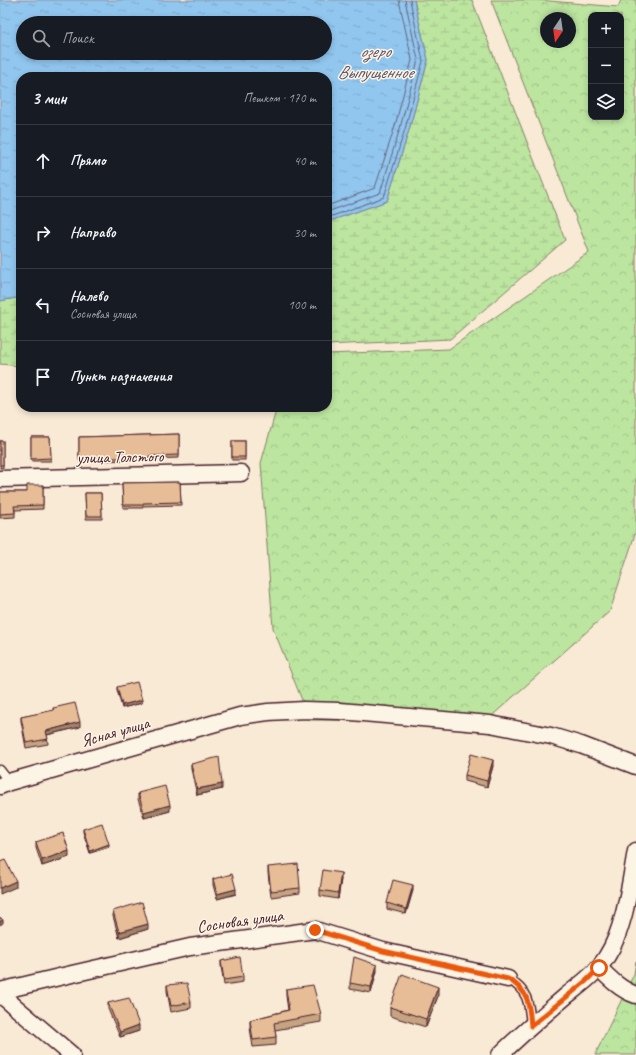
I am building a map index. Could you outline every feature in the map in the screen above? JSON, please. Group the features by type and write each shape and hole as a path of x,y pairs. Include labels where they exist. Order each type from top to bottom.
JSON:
{"street":[{"name":"улица Толстого","path":"0,479 241,473"},
{"name":"Ясная улица","path":"3,779 240,716 297,710 340,711 490,724 551,736 581,745 636,766"},
{"path":"500,1055 531,1026 586,981 599,968 608,955 617,936 628,896 636,851"},
{"name":"Сосновая улица","path":"0,992 190,947 315,930 383,951 508,979"},
{"path":"599,968 614,983 636,995"},
{"path":"0,992 72,1055"}],"lane":[{"path":"508,979 518,984 524,992 529,1007 531,1026"}],"green space":[{"path":"414,0 472,0 565,240 450,339 332,345 332,220 387,201 409,130 428,60"},
{"path":"491,0 538,0 618,7 621,0 636,0 636,531 610,611 486,721 310,720 273,628 261,463 276,412 332,412 332,354 449,349 589,252"},
{"path":"16,298 16,366 0,364 0,301"},
{"path":"636,961 636,1055 595,1055 634,974"}],"water":[{"name":"озеро Выпущенное","path":"0,0 414,0 428,60 409,130 387,201 332,220 332,72 16,72 16,298 0,301"}],"building":[{"path":"179,434 179,455 149,456 149,458 79,458 79,437"},
{"path":"31,437 50,437 51,458 31,459"},
{"path":"0,441 3,441 3,465 0,465"},
{"path":"232,441 245,441 245,457 232,457"},
{"path":"180,482 181,502 123,505 122,483"},
{"path":"27,485 43,485 43,505 14,506 15,513 0,514 0,492 27,492"},
{"path":"85,493 101,493 102,516 86,516"},
{"path":"137,682 142,700 122,705 117,687"},
{"path":"75,703 80,722 46,731 48,739 26,743 21,717 54,710 53,708"},
{"path":"471,754 493,760 487,781 465,775"},
{"path":"219,757 222,784 197,789 191,764"},
{"path":"165,786 170,805 144,812 138,793"},
{"path":"102,823 109,844 90,851 83,829"},
{"path":"63,833 69,851 42,860 36,842"},
{"path":"5,860 16,881 0,888 0,862"},
{"path":"298,864 300,888 271,891 268,867"},
{"path":"323,870 341,873 338,893 320,890"},
{"path":"232,874 236,889 217,894 213,879"},
{"path":"393,880 413,885 406,909 387,903"},
{"path":"142,902 148,924 119,932 113,911"},
{"path":"240,957 243,977 224,980 221,961"},
{"path":"354,957 377,965 371,987 350,983"},
{"path":"402,974 438,987 426,1019 390,1007"},
{"path":"187,983 191,1002 171,1006 167,985"},
{"path":"313,985 321,1014 274,1023 276,1037 253,1040 250,1020 289,1010 286,989"},
{"path":"129,998 139,1025 120,1032 108,1003"}],"route":[{"path":"315,930 383,951 508,979 518,984 524,992 529,1007 531,1026 573,990 586,981 599,968"}]}
